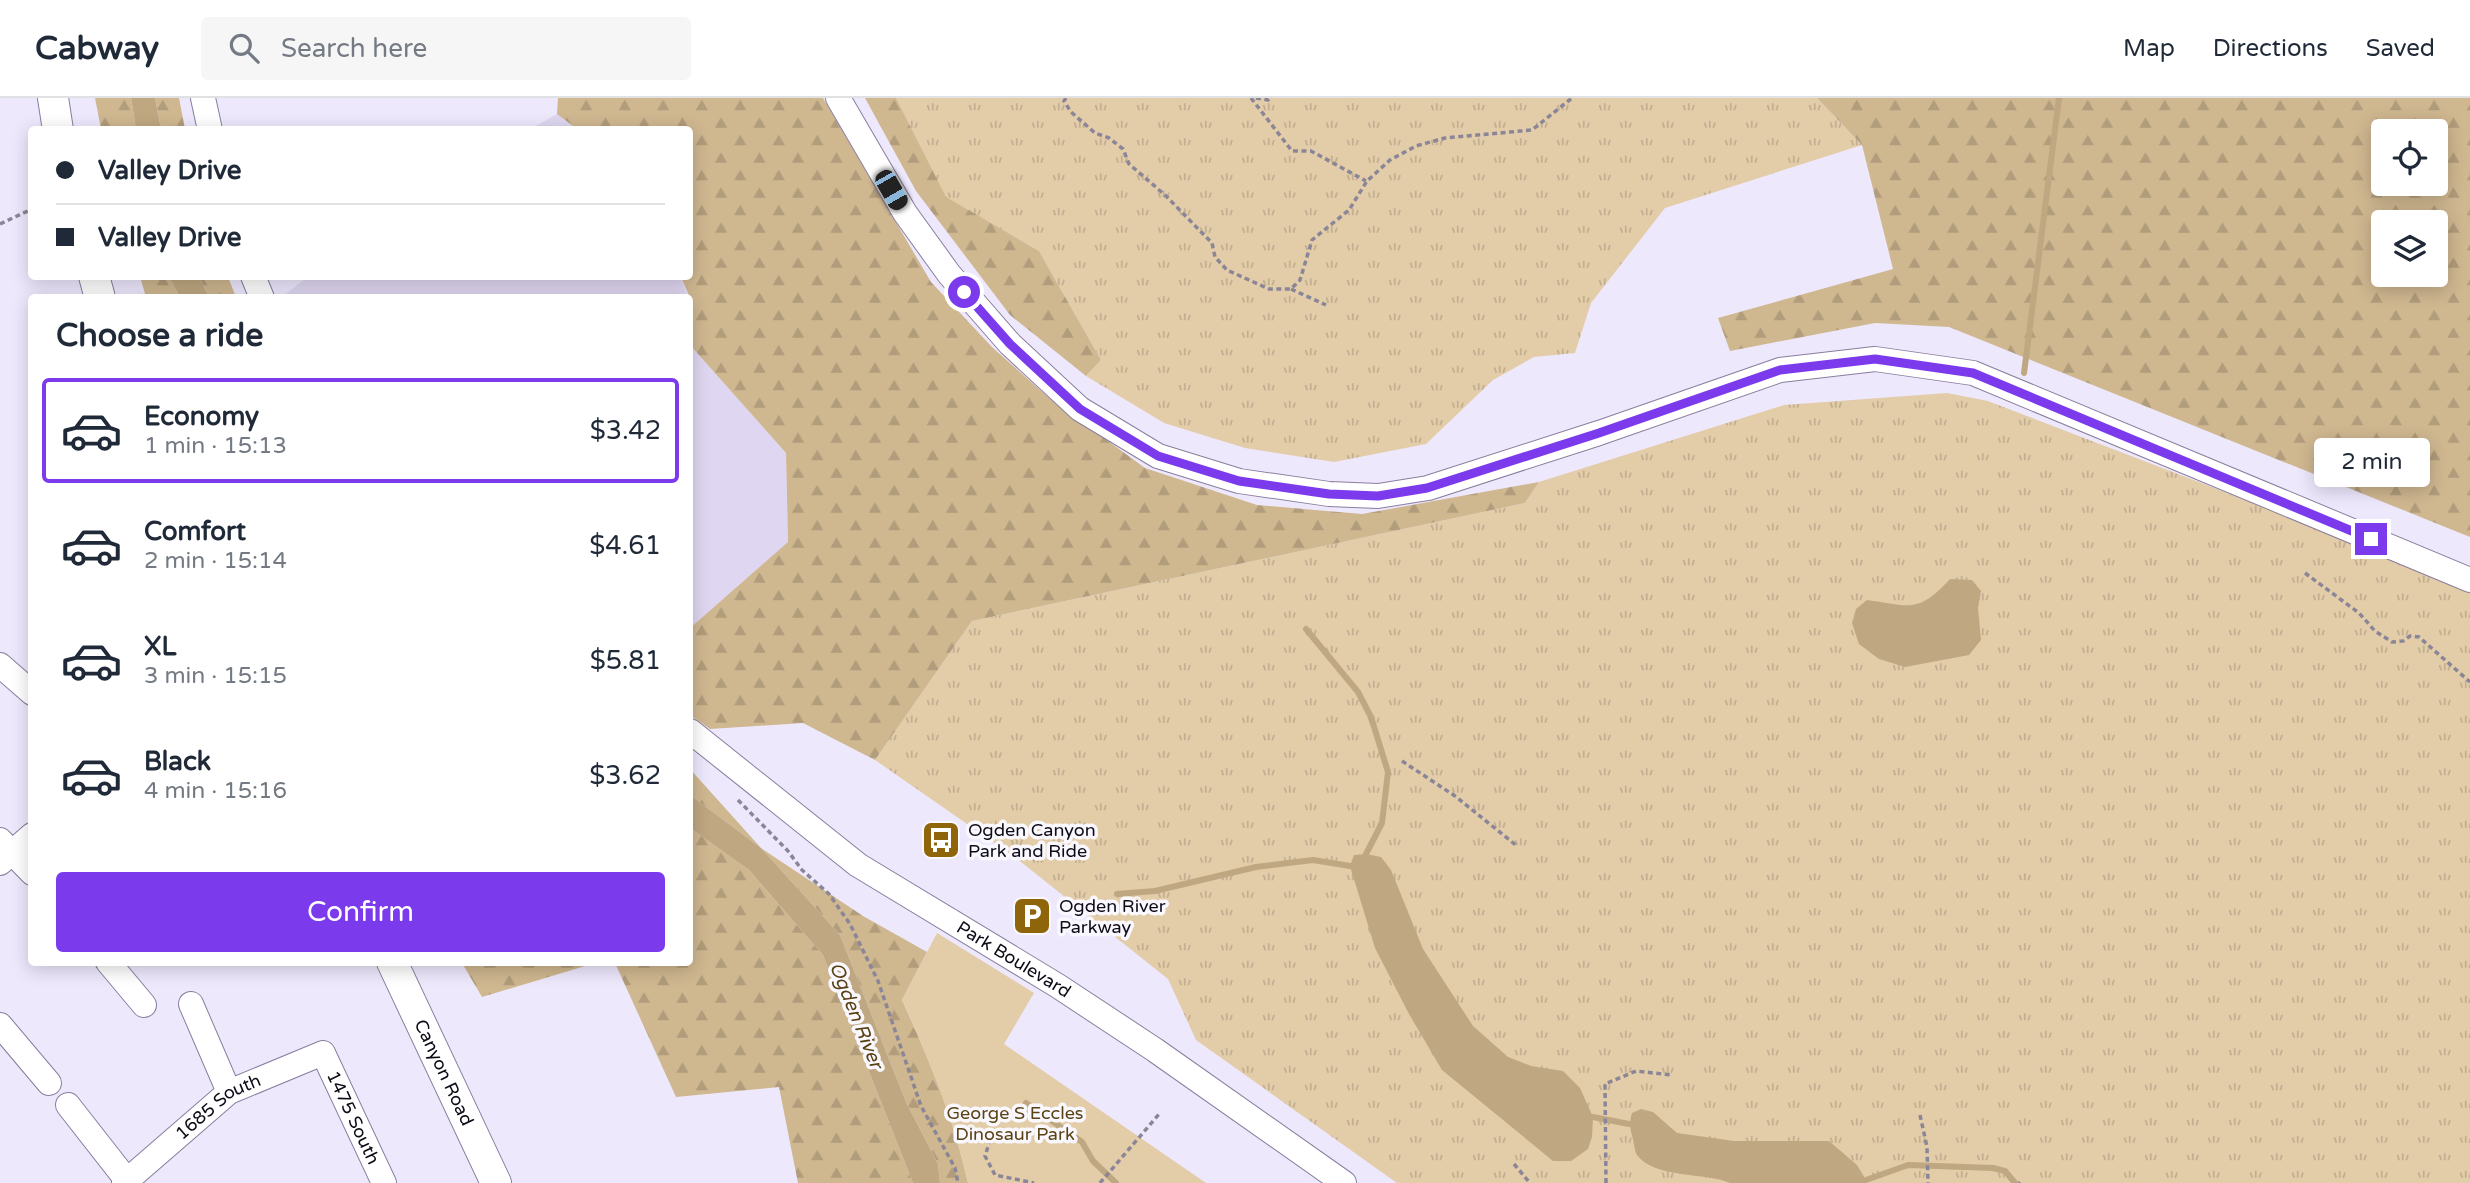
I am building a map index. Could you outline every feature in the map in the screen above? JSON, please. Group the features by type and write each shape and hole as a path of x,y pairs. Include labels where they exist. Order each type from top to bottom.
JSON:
{"main road":[{"path":"53,98 57,126"},
{"name":"Canyon Road","path":"394,966 496,1183"}],"street":[{"path":"203,98 209,126"},
{"path":"838,98 905,213 948,274 1010,344 1080,409 1158,456 1239,481 1329,494 1378,496 1427,488 1599,433 1780,370 1875,359 1973,373 2470,580"},
{"path":"0,665 28,690"},
{"name":"Park Boulevard","path":"693,733 858,865 1058,986 1155,1050 1344,1183"},
{"path":"28,837 4,851 28,870"},
{"path":"111,966 144,1005"},
{"path":"191,1003 229,1092"},
{"path":"0,1025 49,1083"},
{"name":"1685 South","path":"127,1182 229,1092 323,1053"},
{"name":"1475 South","path":"323,1053 384,1183"},
{"path":"68,1105 127,1182"}],"path":[{"path":"1066,98 1064,101 1070,112 1095,133 1109,138 1123,149 1129,164 1165,195 1212,243 1215,257 1227,270 1269,289 1291,289 1326,305"},
{"path":"1254,98 1292,151 1311,151 1367,181"},
{"path":"1254,98 1270,98"},
{"path":"1291,289 1300,280 1311,240 1349,210 1367,181 1390,160 1416,146 1446,138 1532,130 1572,98"},
{"path":"0,224 28,211"},
{"path":"2305,573 2359,613 2375,631 2392,642 2403,641 2410,636 2419,637 2470,682"},
{"path":"1402,761 1455,796 1517,846"},
{"path":"737,799 788,851 802,870 829,894 850,924 878,981 921,1106 955,1168 958,1183"},
{"path":"1606,1183 1605,1084 1636,1071 1671,1075"},
{"path":"1101,1182 1160,1113"},
{"path":"1920,1115 1927,1147 1928,1183"},
{"path":"993,1131 985,1156 997,1183"},
{"path":"1514,1164 1530,1183"},
{"path":"995,1175 1033,1183"}],"shaded area":[{"path":"557,114 573,126 536,126"},
{"path":"304,280 682,280 687,294 285,294"},
{"path":"693,348 786,453 788,542 693,625"}],"green space":[{"path":"95,98 131,98 136,126 100,126"},
{"path":"155,98 179,98 184,126 160,126"},
{"path":"558,98 823,98 931,282 992,347 1049,398 1145,468 1257,505 1362,514 1539,482 1525,503 972,621 875,760 803,723 710,729 693,717 693,625 788,542 786,453 693,348 693,294 688,294 682,280 693,280 693,126 573,126 557,114"},
{"path":"865,98 896,98 946,197 1039,251 1101,360 1086,376 1010,315 916,191"},
{"path":"896,98 1817,98 1862,145 1665,208 1591,303 1575,353 1534,357 1493,380 1426,444 1334,462 1245,448 1164,423 1086,376 1101,360 1039,251 946,198"},
{"path":"1817,98 2470,98 2470,537 1949,327 1875,323 1730,351 1718,318 1893,269 1862,145"},
{"path":"141,280 171,280 178,294 145,294"},
{"path":"200,280 229,280 235,294 208,294"},
{"path":"1947,393 1988,401 2428,570 2470,589 2470,1183 1397,1183 1196,1040 1168,979 1016,858 875,760 972,621 1525,503 1539,482 1784,405"},
{"path":"693,772 761,848 693,797"},
{"path":"693,830 749,870 823,955 913,1183 798,1183 779,1087 676,1097 616,966 693,966"},
{"path":"761,848 863,916 927,952 902,1000 940,1090 968,1183 940,1183 938,1164 906,1102 840,935"},
{"name":"George S Eccles Dinosaur Park","path":"937,933 1034,993 1004,1044 1206,1183 968,1183 940,1090 902,1000"},
{"path":"464,966 585,966 482,997"}],"water":[{"path":"131,98 155,98 160,126 136,126"},
{"path":"171,280 200,280 208,294 178,294"},
{"path":"1950,579 1972,580 1981,591 1978,608 1981,640 1969,655 1905,667 1879,659 1859,644 1852,623 1856,609 1867,600 1904,605 1921,603"},
{"name":"Ogden River","path":"693,797 761,848 840,935 906,1102 938,1164 940,1183 913,1183 823,955 749,870 693,830"},
{"path":"1354,855 1381,857 1391,870 1423,949 1473,1026 1508,1057 1531,1066 1563,1071 1580,1088 1593,1117 1588,1149 1571,1161 1553,1161 1442,1070 1375,948 1350,866"},
{"path":"1641,1109 1653,1112 1677,1133 1734,1141 1829,1141 1857,1165 1866,1180 1865,1183 1730,1183 1668,1172 1645,1163 1637,1155 1630,1120 1632,1113"}],"waterway":[{"path":"2024,373 2059,98"},
{"path":"1306,629 1358,692 1371,717 1388,772 1382,823 1366,854"},
{"path":"1117,894 1155,891 1256,867 1313,860 1350,866"},
{"path":"1026,1103 1082,1142 1093,1161 1116,1183"},
{"path":"1593,1117 1629,1124"},
{"path":"1866,1180 1908,1165 1993,1168 2005,1171 2015,1183"}],"place":[{"name":"Ogden Canyon Park and Ride","path":"941,840"},
{"name":"Ogden River Parkway","path":"1032,916"}],"route":[{"path":"964,292 1010,344 1080,409 1158,456 1239,481 1329,494 1378,496 1427,488 1599,433 1780,370 1875,359 1973,373 2371,539"}]}
